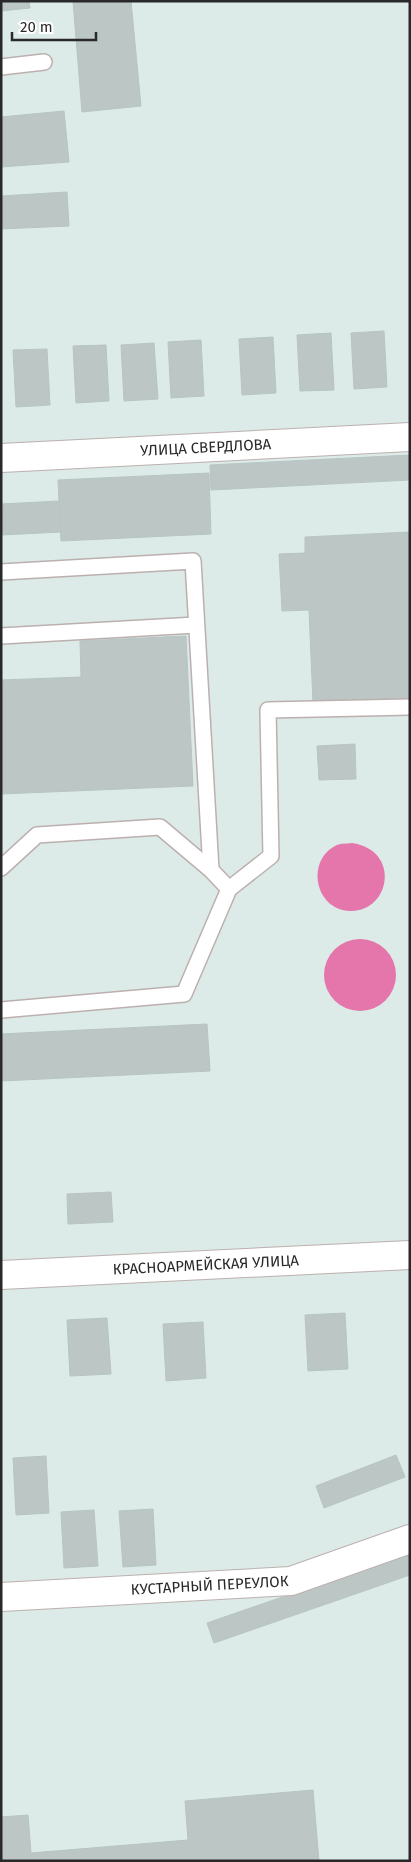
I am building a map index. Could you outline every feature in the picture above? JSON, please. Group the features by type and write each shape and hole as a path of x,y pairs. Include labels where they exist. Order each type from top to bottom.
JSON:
{"street":[{"name":"УЛИЦА СВЕРДЛОВА","path":"1,458 410,437"},
{"name":"КРАСНОАРМЕЙСКАЯ УЛИЦА","path":"1,1275 410,1256"},
{"name":"КУСТАРНЫЙ ПЕРЕУЛОК","path":"1,1597 290,1581 410,1539"}],"lane":[{"path":"1,67 44,62"},
{"path":"1,572 193,561 211,870"},
{"path":"1,636 196,625"},
{"path":"1,1010 184,994 229,889 271,856 268,710 410,707"},
{"path":"1,868 37,835 160,827 211,870 229,889"}],"shaded area":[{"path":"352,843 368,848 378,857 384,868 385,880 382,892 374,902 364,909 350,911 338,908 322,894 318,883 318,872 327,852 339,844"},
{"path":"360,939 380,945 390,955 396,975 390,995 380,1005 360,1011 340,1005 330,995 324,975 330,955 340,945"}],"building":[{"path":"1,1 29,1 30,8 1,11"},
{"path":"73,1 131,1 141,106 82,112"},
{"path":"64,111 69,162 1,167 1,117"},
{"path":"67,192 69,226 1,229 1,196"},
{"path":"384,331 387,387 354,389 351,333"},
{"path":"331,333 334,390 300,391 297,335"},
{"path":"273,337 276,393 242,395 239,339"},
{"path":"201,340 204,396 171,398 168,342"},
{"path":"154,343 158,399 124,401 121,345"},
{"path":"106,345 109,401 76,403 73,346"},
{"path":"47,349 50,405 16,407 13,350"},
{"path":"410,455 410,480 211,490 210,465"},
{"path":"209,473 211,534 61,541 58,480"},
{"path":"59,501 61,532 1,535 1,504"},
{"path":"410,532 410,698 313,703 309,610 282,611 279,554 305,553 305,537"},
{"path":"186,636 193,786 1,794 1,680 81,677 80,641"},
{"path":"355,744 356,779 319,780 317,746"},
{"path":"207,1024 210,1071 1,1081 1,1034"},
{"path":"111,1192 113,1222 68,1224 67,1194"},
{"path":"345,1313 348,1369 308,1371 305,1315"},
{"path":"107,1318 111,1374 70,1376 67,1320"},
{"path":"203,1322 206,1378 166,1381 163,1324"},
{"path":"396,1455 405,1477 324,1508 316,1486"},
{"path":"46,1456 49,1513 16,1515 13,1458"},
{"path":"153,1509 156,1565 123,1567 119,1511"},
{"path":"94,1510 98,1566 64,1568 61,1512"},
{"path":"410,1553 410,1575 214,1643 207,1623"},
{"path":"313,1790 319,1861 1,1861 1,1817 28,1815 31,1853 188,1840 185,1801"}]}
